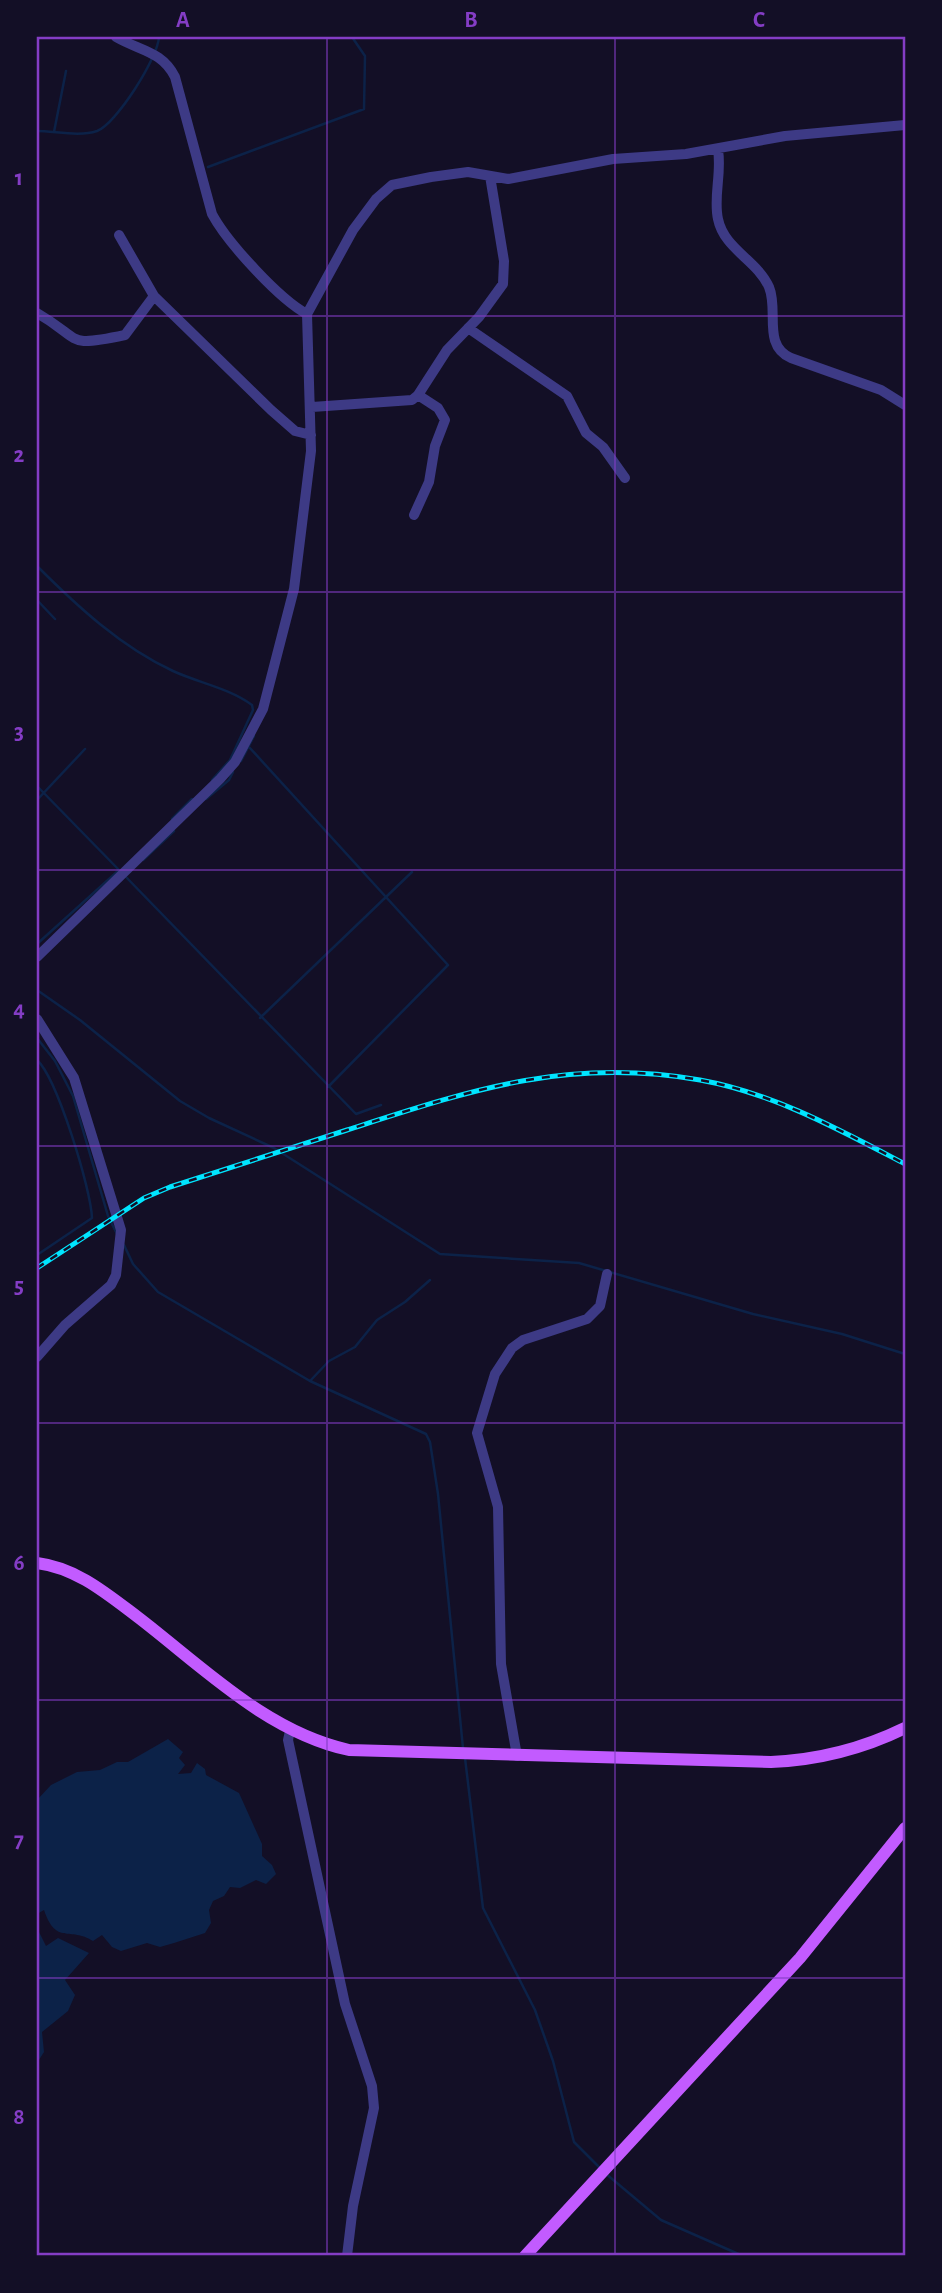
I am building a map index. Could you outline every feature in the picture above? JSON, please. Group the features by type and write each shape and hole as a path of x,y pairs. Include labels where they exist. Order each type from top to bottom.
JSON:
{"main road":[{"path":"37,1563 66,1570 105,1592 290,1731 349,1750 804,1761 877,1742 905,1728"},
{"path":"525,2256 800,1958 905,1828"}],"street":[{"path":"116,37 159,55 168,64 175,77 212,214 220,229 263,275 307,314"},
{"path":"37,957 220,779 234,762 263,709 294,589 311,435 307,314 353,230 376,199 392,185 468,172 508,179 613,159 718,150 785,136 905,125"},
{"path":"718,150 721,168 718,220 728,241 753,263 767,282 773,302 773,336 779,350 791,358 881,390 905,405"},
{"path":"312,407 412,400 447,350 496,296 505,272 490,176"},
{"path":"119,235 154,296 271,411 295,431 311,435"},
{"path":"37,313 77,342 87,343 125,335 154,296"},
{"path":"468,328 567,396 586,433 603,447 625,478"},
{"path":"414,515 429,482 435,446 444,420 438,408 418,395"},
{"path":"37,1019 74,1077 121,1230 116,1275 111,1285 65,1325 37,1357"},
{"path":"517,1756 507,1713 501,1664 498,1507 477,1433 495,1374 512,1348 523,1340 587,1319 600,1306 607,1274"},
{"path":"290,1731 288,1740 345,2004 373,2086 374,2108 353,2206 347,2256"}],"water":[{"path":"168,1739 183,1752 179,1758 185,1765 178,1774 191,1773 197,1763 205,1769 206,1775 239,1793 262,1844 262,1856 272,1865 276,1874 266,1884 256,1880 240,1888 230,1887 224,1896 213,1901 209,1910 211,1923 205,1933 160,1947 147,1943 121,1951 112,1947 102,1935 93,1941 59,1932 53,1928 44,1910 37,1914 37,1800 51,1785 77,1772 100,1770 117,1762 128,1762"},
{"path":"37,1928 46,1946 58,1938 89,1953 65,1980 75,1995 68,2011 42,2032 44,2052 37,2063"}],"waterway":[{"path":"37,131 83,134 105,126 135,89 152,60 159,37"},
{"path":"208,167 364,109 365,56 352,37"},
{"path":"54,132 66,71"},
{"path":"37,566 84,610 135,650 173,671 224,690 252,705 253,710 230,760 212,780"},
{"path":"37,600 55,619"},
{"path":"241,761 254,736"},
{"path":"249,747 448,965 328,1087"},
{"path":"37,800 85,749"},
{"path":"206,799 229,780 233,772"},
{"path":"37,786 120,871"},
{"path":"172,819 192,799"},
{"path":"143,860 174,831"},
{"path":"37,944 119,870"},
{"path":"260,1018 412,872"},
{"path":"125,876 356,1114 381,1105"},
{"path":"37,990 80,1020 180,1101 209,1118 274,1148 440,1254 579,1263 753,1314 842,1334 905,1354"},
{"path":"37,1038 55,1061 73,1096 108,1216 117,1234"},
{"path":"37,1060 54,1088 72,1135 86,1184 92,1218 37,1255"},
{"path":"124,1245 133,1264 158,1292 310,1381 426,1434 430,1442 438,1494 463,1748"},
{"path":"310,1381 329,1361 355,1347 377,1320 405,1302 430,1280"},
{"path":"465,1758 483,1908 535,2010 553,2061 574,2142 600,2168"},
{"path":"605,2173 661,2220 743,2256"}],"railway":[{"path":"37,1268 144,1198 170,1187 436,1102 520,1081 563,1075 606,1072 652,1074 727,1086 780,1103 905,1164"}]}
